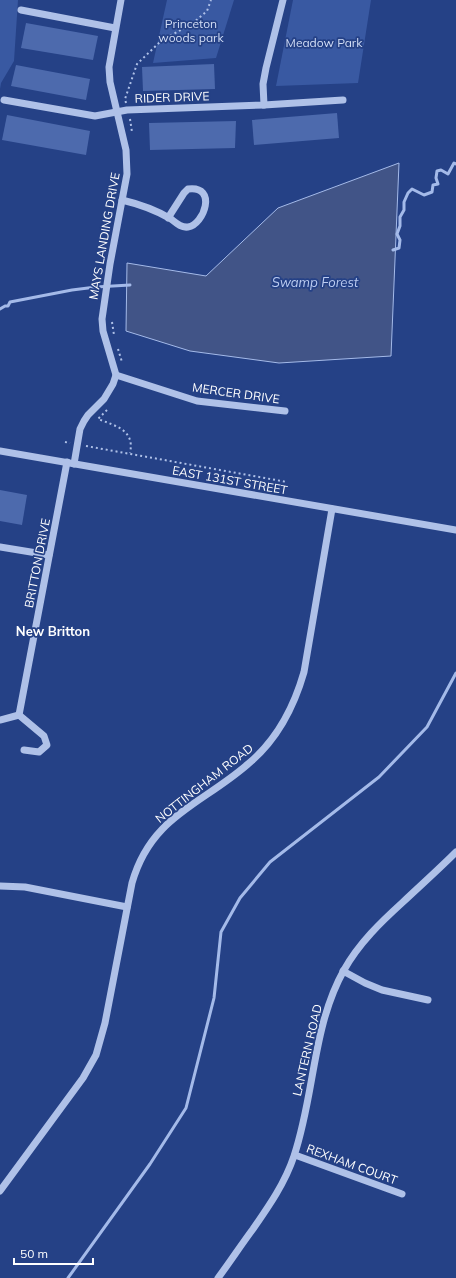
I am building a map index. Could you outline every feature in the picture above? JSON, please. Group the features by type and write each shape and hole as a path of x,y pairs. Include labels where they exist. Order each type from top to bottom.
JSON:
{"street":[{"name":"MAYS LANDING DRIVE","path":"116,375 103,331 102,318 110,264 127,174 127,157 110,82 109,67 121,0"},
{"path":"264,105 266,68 283,0"},
{"path":"21,10 116,28"},
{"name":"RIDER DRIVE","path":"4,100 95,116 127,110 264,105 343,100"},
{"path":"122,200 146,206 183,227 192,226 204,211 206,200 204,193 198,190 188,189 184,192 168,218"},
{"path":"71,463 78,444 80,429 84,421 104,399 113,384 116,375"},
{"name":"MERCER DRIVE","path":"116,375 197,401 285,411"},
{"name":"EAST 131ST STREET","path":"0,451 456,530"},
{"name":"BRITTON DRIVE","path":"19,715 49,555 71,463"},
{"name":"NOTTINGHAM ROAD","path":"0,1191 83,1078 96,1055 106,1017 132,883 138,865 148,846 169,822 186,808 233,776 252,760 274,737 281,728 288,714 295,699 304,672 332,508"},
{"path":"0,547 49,555"},
{"path":"0,720 19,715 44,736 47,745 39,752 24,750"},
{"name":"LANTERN ROAD","path":"218,1278 271,1202 283,1182 295,1155 304,1118 317,1045 332,993 343,971 366,938 384,919 456,852"},
{"path":"0,886 25,887 127,907"},
{"path":"343,971 382,990 428,1000"},
{"name":"REXHAM COURT","path":"295,1155 402,1194"}],"path":[{"path":"162,40 192,24 207,11 211,0"},
{"path":"65,442 287,482"}],"green space":[{"path":"0,0 18,0 14,61 1,83 0,89"},
{"name":"Princeton woods park","path":"167,0 234,0 216,58 153,63"},
{"name":"Meadow Park","path":"293,0 371,0 358,83 276,86"}],"water":[{"name":"Swamp Forest","path":"399,163 391,356 279,363 190,351 126,331 127,263 206,276 278,208"}],"building":[{"path":"26,23 98,36 93,60 21,48"},
{"path":"214,64 215,89 143,91 142,67"},
{"path":"16,65 90,79 86,100 11,86"},
{"path":"337,113 339,138 254,145 252,120"},
{"path":"7,115 90,131 86,155 2,140"},
{"path":"236,121 235,148 150,150 149,123"},
{"path":"0,490 27,495 22,525 0,521"}],"waterway":[{"path":"393,250 399,248 400,240 397,234 400,226 400,217 404,210 404,202 408,193 412,189 424,195 432,192 433,185 438,184 436,178 437,171 441,170 448,174 454,163 456,164"},
{"path":"0,309 8,306 10,302 72,290 130,285"},
{"path":"68,1278 150,1164 186,1108 214,998 221,932 240,898 270,862 379,777 427,727 456,673"}],"district":[{"name":"New Britton","path":"53,631"}]}
